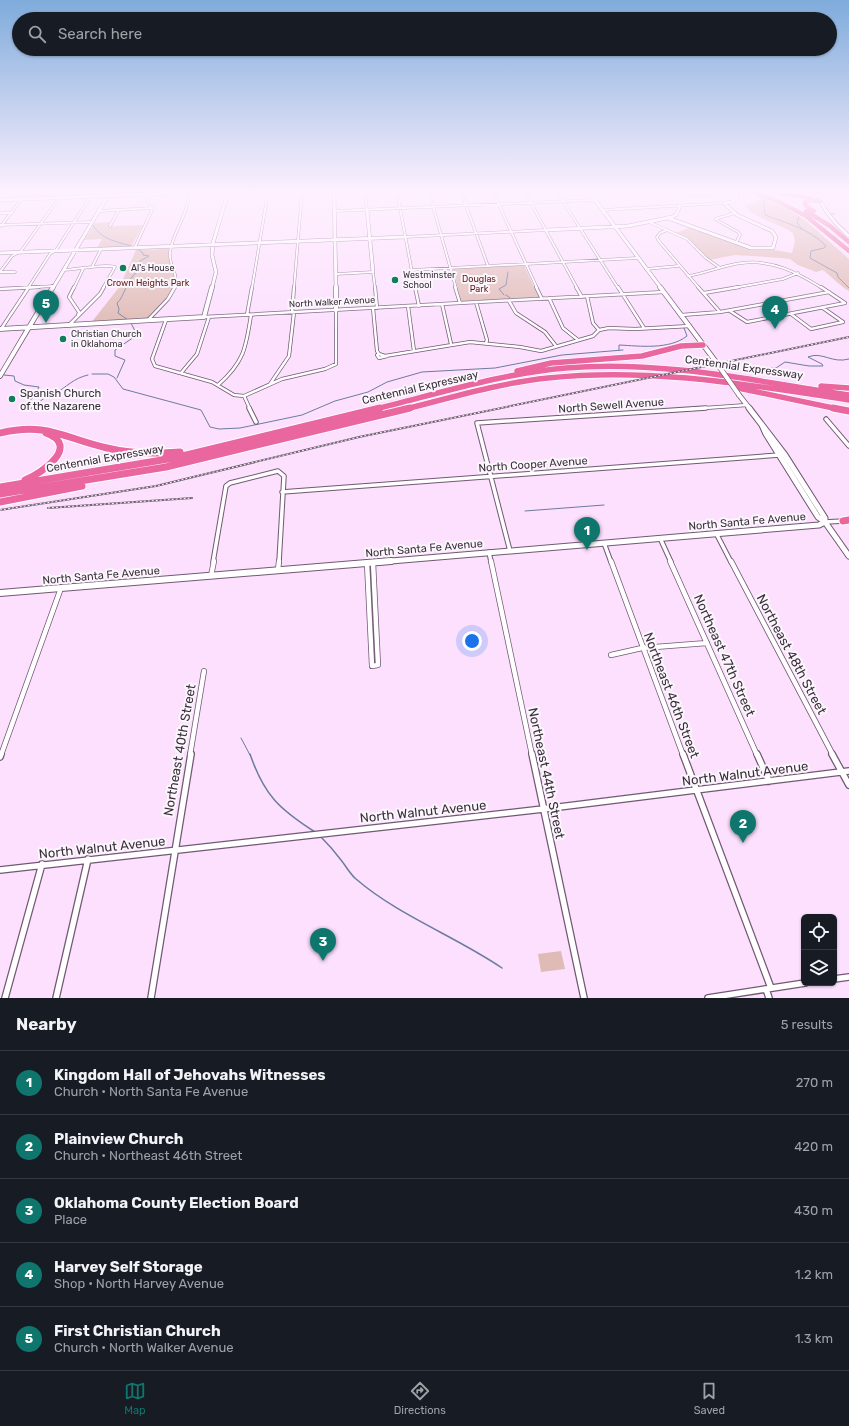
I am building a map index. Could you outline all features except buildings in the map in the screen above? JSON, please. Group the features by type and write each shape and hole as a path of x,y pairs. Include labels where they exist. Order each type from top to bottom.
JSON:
{"highway":[{"path":"834,239 849,251"},
{"path":"834,239 849,254"},
{"path":"465,388 542,364 642,356 681,346 705,346"},
{"name":"Centennial Expressway","path":"0,487 144,463 208,450 465,388 538,372 598,366 679,369 849,395"},
{"name":"Centennial Expressway","path":"0,494 144,471 517,382 560,376 600,374 669,376 774,388 849,400"},
{"path":"669,376 849,411"},
{"path":"762,381 849,388"},
{"path":"776,396 849,414"},
{"path":"0,435 23,429 44,429 99,446 133,452 173,453 208,450"},
{"path":"0,435 42,432 52,435 58,443 58,454 50,465 41,472 15,484"},
{"path":"0,502 144,471"}],"street":[{"path":"0,272 30,239"},
{"path":"1,329 63,239"},
{"path":"0,376 82,239"},
{"path":"135,248 139,239"},
{"path":"148,320 166,301 176,283 176,272 170,252 174,239"},
{"path":"181,373 193,362 199,352 216,272 212,255 215,239"},
{"path":"247,315 261,239"},
{"path":"270,384 289,356 298,239"},
{"path":"101,250 360,239"},
{"path":"370,239 377,355 379,358 451,344 470,342 523,347 536,351 593,336 599,330 612,327 644,328 690,326"},
{"path":"405,239 418,306"},
{"path":"442,239 460,303"},
{"path":"479,239 488,266"},
{"path":"515,239 542,299"},
{"path":"551,239 582,296"},
{"path":"587,239 644,328"},
{"path":"623,239 682,315 762,425 766,434 783,455 819,518 825,522 849,556"},
{"path":"657,239 678,266 720,312"},
{"path":"685,239 690,241 706,258 720,268"},
{"path":"726,239 754,248 771,249 774,247 776,239"},
{"path":"166,320 152,359 155,366 218,385 234,394 244,396 251,394 285,378 325,369 336,364 335,240"},
{"path":"0,254 15,255 171,247"},
{"path":"92,267 101,250"},
{"path":"0,254 19,252 53,252"},
{"path":"412,270 637,258"},
{"path":"688,276 720,268 755,262 798,273 845,303 748,322 742,320 730,311"},
{"path":"646,269 678,266"},
{"path":"63,270 92,267 115,267 106,284 88,308 69,325"},
{"path":"77,317 79,313 69,297 84,269"},
{"path":"0,272 15,272"},
{"path":"336,274 373,272"},
{"path":"704,293 788,278 798,273"},
{"path":"0,289 54,286"},
{"name":"North Walker Avenue","path":"1,329 664,292"},
{"path":"682,315 730,311 829,292"},
{"path":"588,296 592,305 593,323 599,330"},
{"path":"549,298 563,328 578,340"},
{"path":"509,300 516,313 545,332 556,346"},
{"path":"476,302 487,340 486,343"},
{"path":"442,304 451,344"},
{"path":"408,306 414,351"},
{"path":"77,309 88,308"},
{"path":"791,314 811,329 843,322 823,308"},
{"path":"218,385 240,364 244,356 251,315"},
{"path":"278,373 285,378"},
{"path":"244,396 256,422"},
{"name":"North Sewell Avenue","path":"491,477 477,423 747,405"},
{"path":"826,419 849,446"},
{"name":"North Cooper Avenue","path":"282,492 783,455"},
{"path":"211,576 226,485 274,472 282,472 284,474 278,570"},
{"path":"491,477 510,551"},
{"name":"North Santa Fe Avenue","path":"0,594 819,525 825,522 847,520"},
{"name":"Northeast 48th Street","path":"716,533 849,785"},
{"name":"Northeast 47th Street","path":"660,538 769,781"},
{"name":"Northeast 46th Street","path":"604,543 769,989 770,998"},
{"name":"Northeast 44th Street","path":"489,552 584,998"},
{"path":"370,562 378,665 372,666 370,562"},
{"path":"0,757 61,588"},
{"path":"611,655 642,648 706,643"},
{"name":"Northeast 40th Street","path":"151,998 204,671"},
{"name":"North Walnut Avenue","path":"0,870 42,864 174,851 543,809 849,771"},
{"path":"56,998 88,859"},
{"path":"5,998 42,864"},
{"path":"837,979 849,977"},
{"path":"708,998 801,984"}],"green space":[{"path":"85,239 136,239 131,247 97,248 102,239 84,240"},
{"path":"686,239 724,239 753,249 792,253 794,239 826,239 849,259 849,291 823,270 816,272 798,265 790,259 735,255 709,260 692,242"},
{"name":"Crown Heights Park","path":"169,249 168,255 174,273 175,282 169,295 148,318 91,323 120,286 136,250"},
{"name":"Douglas Park","path":"524,265 539,298 461,301 453,269"},
{"path":"561,951 565,969 541,972 538,954"}],"waterway":[{"path":"109,239 131,246"},
{"path":"818,239 826,246 824,248 811,251 810,258 837,273 838,277 849,288"},
{"path":"128,320 118,313 119,309 117,303 122,297 131,279 138,271 136,269 140,261 149,256 143,255 143,253 139,250"},
{"path":"504,295 499,289 506,285 508,272"},
{"path":"506,295 510,298"},
{"path":"117,378 125,360 115,356 115,350 137,335 131,323"},
{"path":"619,350 619,345 654,346 672,343 687,336 684,328"},
{"path":"92,374 108,374 114,377 123,389 201,410 210,427 219,429 240,428 302,415 335,401 368,392 387,382 422,372 495,368 562,355 623,350"},
{"path":"747,369 776,368 785,362 809,366 823,366 822,364 808,357 818,355 837,360 849,359"},
{"path":"4,375 14,376 15,381 24,385 39,387 34,397 25,404 24,409 33,408 44,398 55,394 74,380 88,375"},
{"path":"525,511 604,505"},
{"path":"241,738 250,755"},
{"path":"250,754 261,780 274,800 302,824 315,832"},
{"path":"321,837 354,877 373,892 390,904 502,968"}],"railway":[{"path":"0,510 156,486 359,437 849,337"},
{"path":"48,508 192,498"}],"place":[{"name":"Al's House","path":"123,268"},
{"name":"Westminster School","path":"395,280"},
{"name":"First Christian Church","path":"46,323"},
{"name":"Harvey Self Storage","path":"775,329"},
{"name":"Christian Church in Oklahoma","path":"63,339"},
{"name":"Spanish Church of the Nazarene","path":"12,399"},
{"name":"Kingdom Hall of Jehovahs Witnesses","path":"587,550"},
{"name":"Plainview Church","path":"743,843"},
{"name":"Oklahoma County Election Board","path":"323,961"}]}
